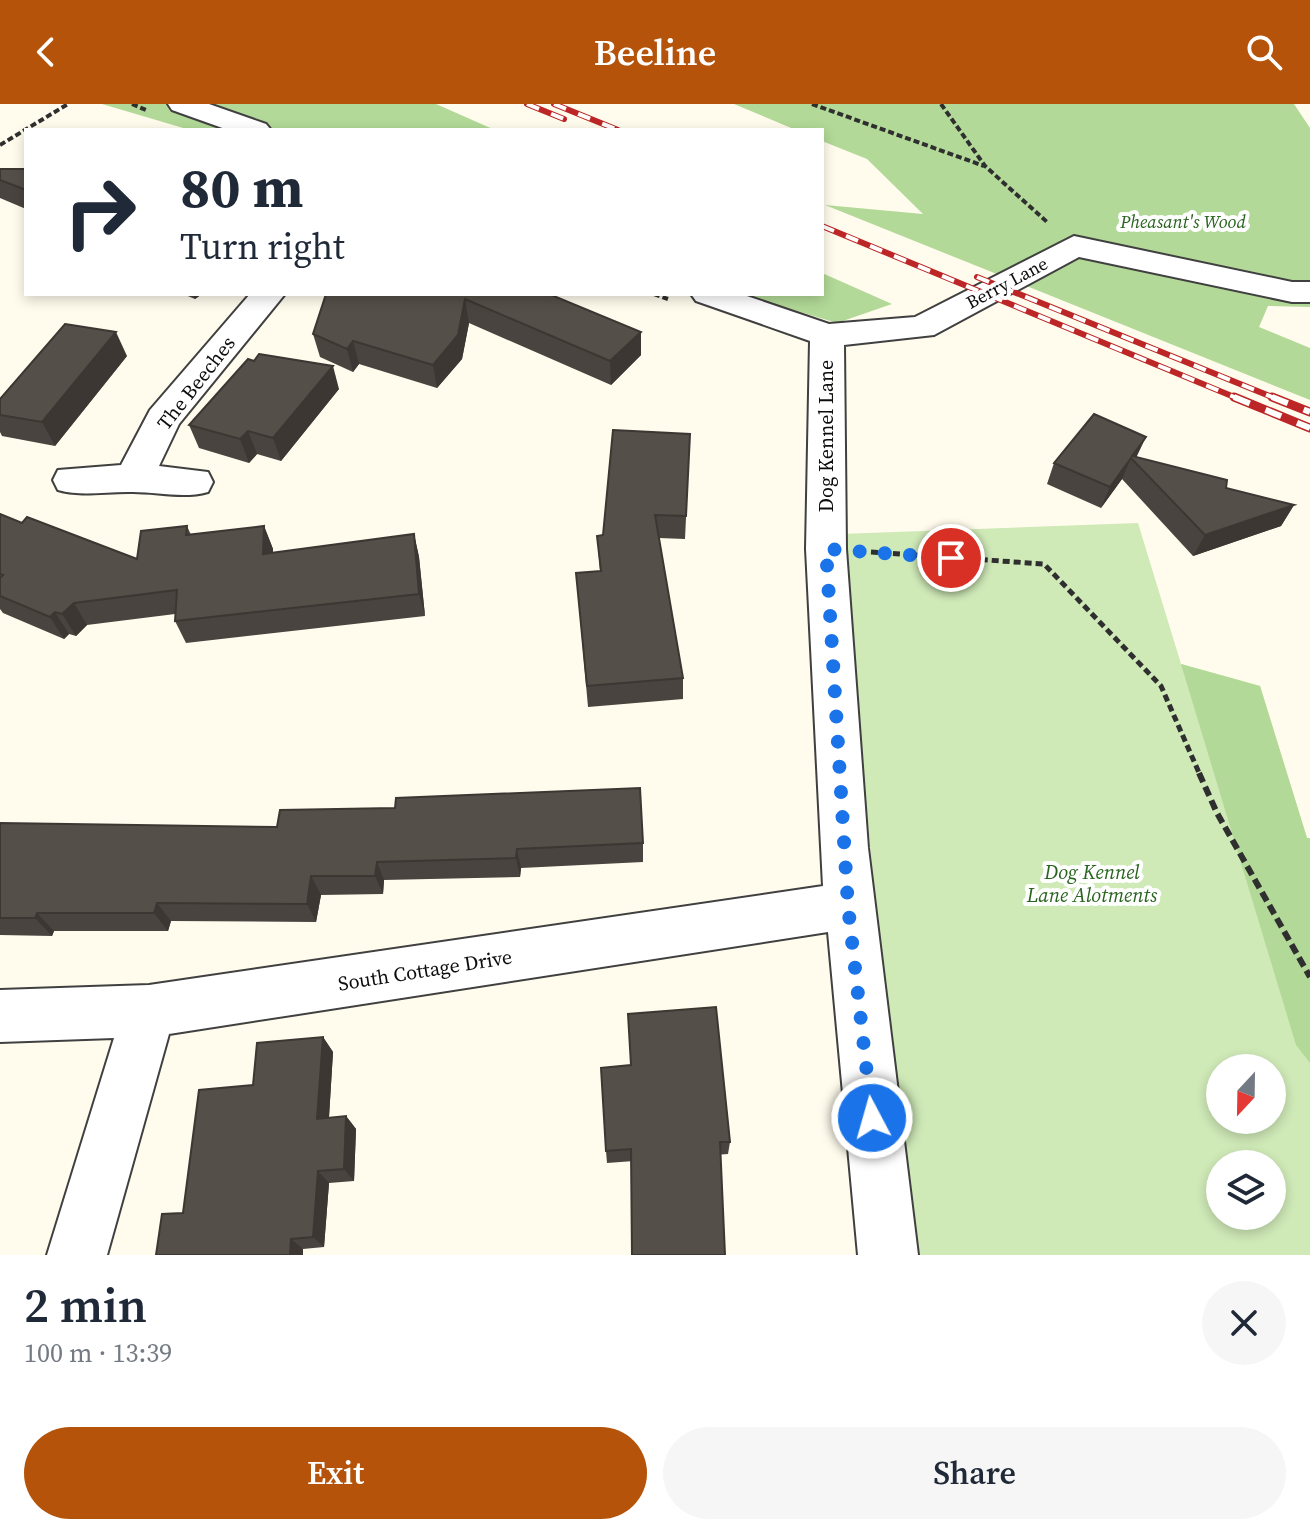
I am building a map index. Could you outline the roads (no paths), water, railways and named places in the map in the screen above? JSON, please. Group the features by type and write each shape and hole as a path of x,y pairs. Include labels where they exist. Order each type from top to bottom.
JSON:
{"street":[{"path":"182,104 250,128"},
{"name":"Berry Lane","path":"714,296 827,335 922,327 1028,274 1074,246 1292,292 1310,292"},
{"name":"The Beeches","path":"134,478 163,419 266,296"},
{"name":"Dog Kennel Lane","path":"827,335 826,549 848,906 888,1255"},
{"path":"72,480 134,478 194,482"},
{"name":"South Cottage Drive","path":"0,1016 149,1011 848,906"},
{"path":"77,1255 149,1011"}],"railway":[{"path":"527,104 564,119"},
{"path":"554,104 613,128"},
{"path":"824,227 1239,399"},
{"path":"977,277 1275,398"},
{"path":"1234,397 1310,428"},
{"path":"1275,398 1310,412"}],"park label":[{"name":"Pheasant's Wood","path":"1183,222"},
{"name":"Dog Kennel Lane Alotments","path":"1092,884"}]}
